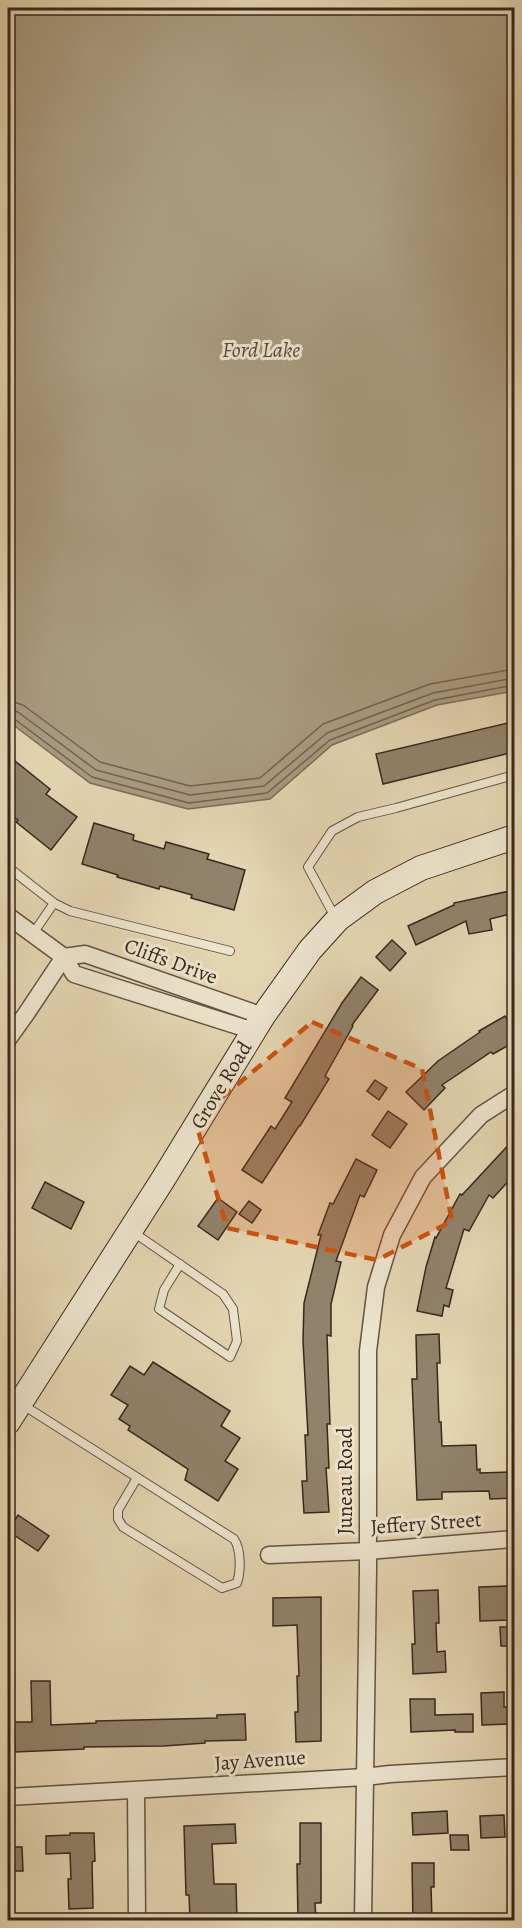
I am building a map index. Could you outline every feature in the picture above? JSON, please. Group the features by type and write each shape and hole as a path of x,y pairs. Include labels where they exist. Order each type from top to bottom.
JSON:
{"main road":[{"name":"Grove Road","path":"14,1413 258,1024 310,950 337,921 375,892 421,868 514,837"}],"street":[{"path":"8,916 64,957 8,1039"},
{"name":"Cliffs Drive","path":"64,957 85,954 258,1024"},
{"name":"Juneau Road","path":"363,1920 368,1351 376,1287 392,1235 423,1177 481,1115 514,1094"},
{"name":"Jeffery Street","path":"269,1555 368,1551 514,1539"},
{"name":"Jay Avenue","path":"8,1797 514,1767"},
{"path":"136,1791 137,1920"}],"lane":[{"path":"337,921 309,867 332,831 358,817 514,775"},
{"path":"8,867 54,903 70,911 230,951"},
{"path":"32,935 54,903"},
{"path":"130,1230 180,1264 223,1294 233,1309 237,1341 230,1358 159,1310 164,1290 180,1264"},
{"path":"14,1413 138,1478 234,1539 238,1545 239,1576 237,1583 222,1588 123,1527 118,1519 118,1510 138,1478"}],"highlighted area":[{"path":"312,1022 422,1069 452,1221 377,1260 227,1228 195,1120"}],"water":[{"name":"Ford Lake","path":"8,8 514,8 514,691 437,705 332,745 270,799 188,809 90,783 8,721"}],"building":[{"path":"512,722 514,752 383,784 376,754"},
{"path":"15,761 50,789 46,794 77,817 51,850 16,822 18,820 8,812 8,772"},
{"path":"94,823 134,835 133,840 164,849 166,842 209,854 207,859 245,870 234,910 191,898 192,895 160,886 159,889 117,877 118,875 82,864"},
{"path":"514,890 514,913 490,919 492,930 469,934 466,921 416,945 408,926 454,903"},
{"path":"392,940 406,953 390,971 376,957"},
{"path":"361,977 378,990 352,1025 325,1076 329,1079 262,1183 242,1170 271,1126 275,1129 292,1102 285,1098 342,1003"},
{"path":"505,1016 514,1032 514,1042 493,1054 491,1052 442,1085 445,1088 424,1110 406,1092 438,1061 479,1031"},
{"path":"375,1080 387,1088 379,1100 367,1091"},
{"path":"388,1111 407,1124 390,1148 372,1135"},
{"path":"514,1139 514,1175 493,1198 489,1195 469,1231 464,1229 446,1288 453,1290 449,1307 444,1305 442,1316 417,1311 435,1237 460,1194 462,1195"},
{"path":"356,1159 377,1170 364,1197 360,1195 336,1261 341,1262 331,1304 331,1336 327,1335 330,1424 327,1424 329,1468 326,1468 329,1512 304,1513 302,1481 307,1481 305,1435 308,1435 303,1341 304,1303 321,1235 318,1235 330,1203 333,1204"},
{"path":"45,1182 84,1202 71,1229 32,1208"},
{"path":"218,1198 237,1212 218,1240 198,1226"},
{"path":"249,1201 261,1210 252,1223 239,1214"},
{"path":"439,1334 440,1363 437,1363 442,1446 476,1445 477,1470 480,1469 480,1473 514,1472 514,1498 490,1499 489,1491 442,1492 442,1499 417,1500 412,1379 417,1379 416,1335"},
{"path":"153,1362 230,1411 221,1426 240,1438 225,1461 238,1469 218,1501 185,1480 188,1469 128,1430 130,1426 119,1419 128,1405 111,1395 130,1366 144,1375"},
{"path":"18,1515 49,1536 38,1551 8,1531"},
{"path":"508,1586 509,1620 480,1621 479,1587"},
{"path":"438,1590 437,1652 445,1651 446,1672 413,1674 412,1644 415,1644 413,1591"},
{"path":"321,1597 321,1741 296,1742 295,1712 298,1712 297,1676 299,1676 297,1625 273,1626 273,1598"},
{"path":"500,1627 514,1627 514,1646 501,1646"},
{"path":"31,1681 50,1681 51,1725 96,1723 96,1721 217,1718 217,1715 245,1714 246,1740 15,1752 14,1722 32,1722"},
{"path":"504,1692 504,1707 512,1707 512,1724 482,1725 481,1693"},
{"path":"410,1699 435,1699 435,1715 473,1714 473,1732 455,1732 455,1730 411,1732"},
{"path":"447,1811 448,1833 413,1835 412,1813"},
{"path":"504,1815 505,1837 481,1838 480,1816"},
{"path":"300,1823 321,1823 321,1903 315,1903 316,1920 298,1920 297,1864 300,1864"},
{"path":"235,1824 236,1843 212,1844 214,1884 236,1884 237,1920 190,1920 189,1895 186,1895 184,1826"},
{"path":"70,1833 94,1833 93,1908 69,1909 70,1853 46,1854 46,1836 70,1835"},
{"path":"450,1835 468,1835 469,1850 451,1850"},
{"path":"8,1847 22,1847 23,1871 8,1871"},
{"path":"412,1863 434,1863 434,1887 431,1887 432,1920 413,1920"}]}
